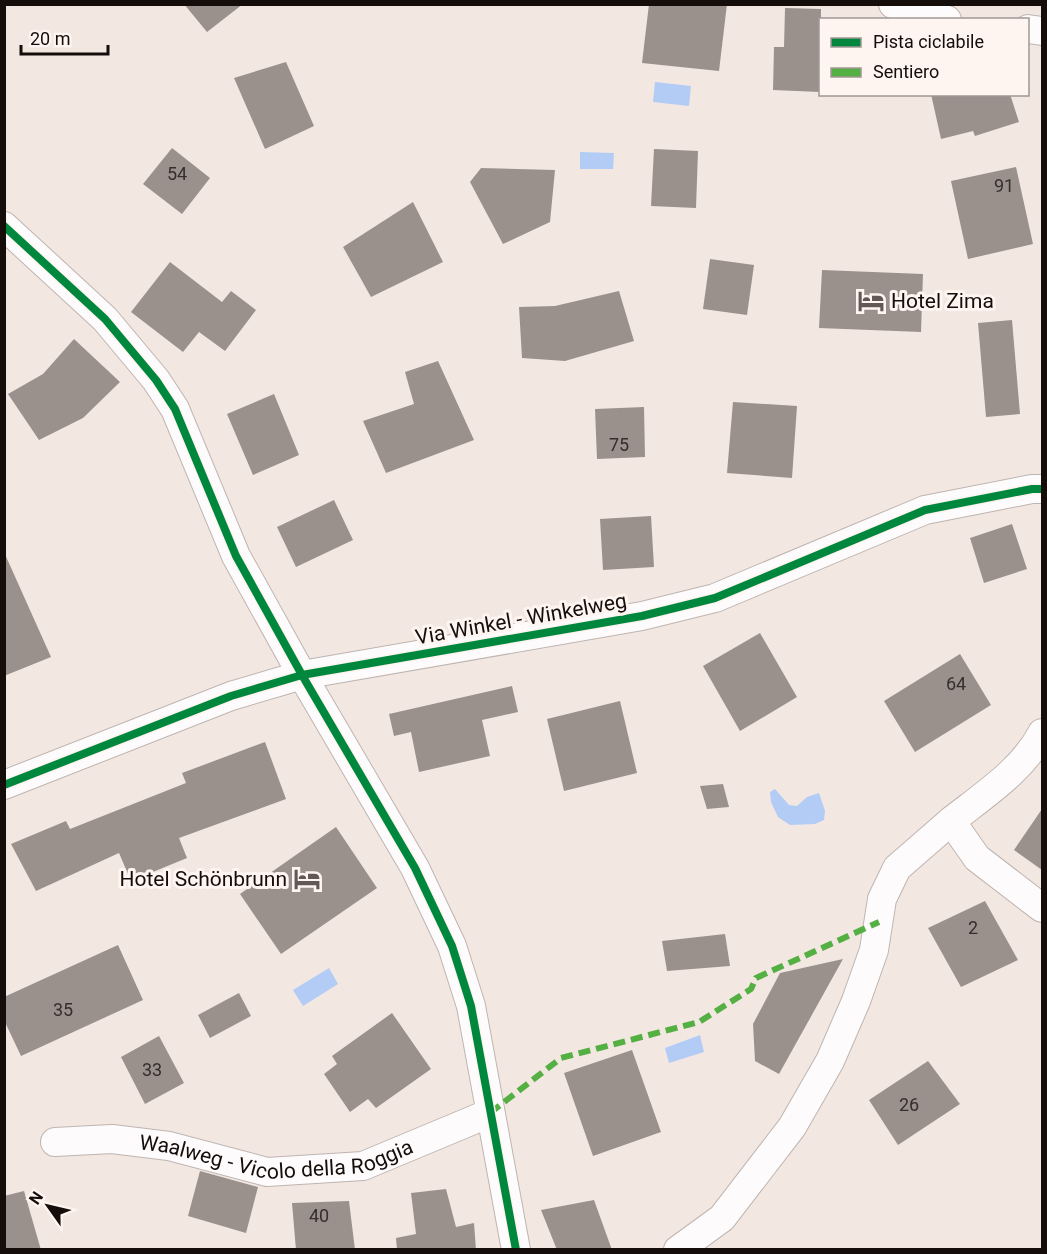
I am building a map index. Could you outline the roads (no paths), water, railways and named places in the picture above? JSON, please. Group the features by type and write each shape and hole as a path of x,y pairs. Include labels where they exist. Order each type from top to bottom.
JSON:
{"street":[{"path":"893,4 940,18"},
{"path":"4,226 105,319 156,380 175,409 236,556 302,675 415,868 452,946 471,1006 516,1250"},
{"name":"Via Winkel - Winkelweg","path":"4,785 231,696 302,675 642,616 670,609 715,597 925,510 1042,489"},
{"path":"678,1250 722,1218 792,1127 830,1061 856,1001 874,950 882,898 897,868 1012,772 1036,746 1042,733"},
{"path":"951,821 977,858 1042,908"},
{"name":"Waalweg - Vicolo della Roggia","path":"55,1142 111,1138 169,1146 267,1172 363,1166 490,1113"}],"water":[{"path":"655,82 691,86 689,106 653,102"},
{"path":"580,152 614,153 613,169 580,169"},
{"path":"775,789 789,805 797,806 807,797 819,793 825,811 824,820 815,824 790,825 778,817 771,802 770,792"},
{"path":"329,968 338,984 303,1006 293,990"},
{"path":"700,1035 704,1052 669,1063 665,1048"}],"place":[{"name":"Hotel Zima","path":"871,301"},
{"name":"Hotel Schönbrunn","path":"307,879"}]}
